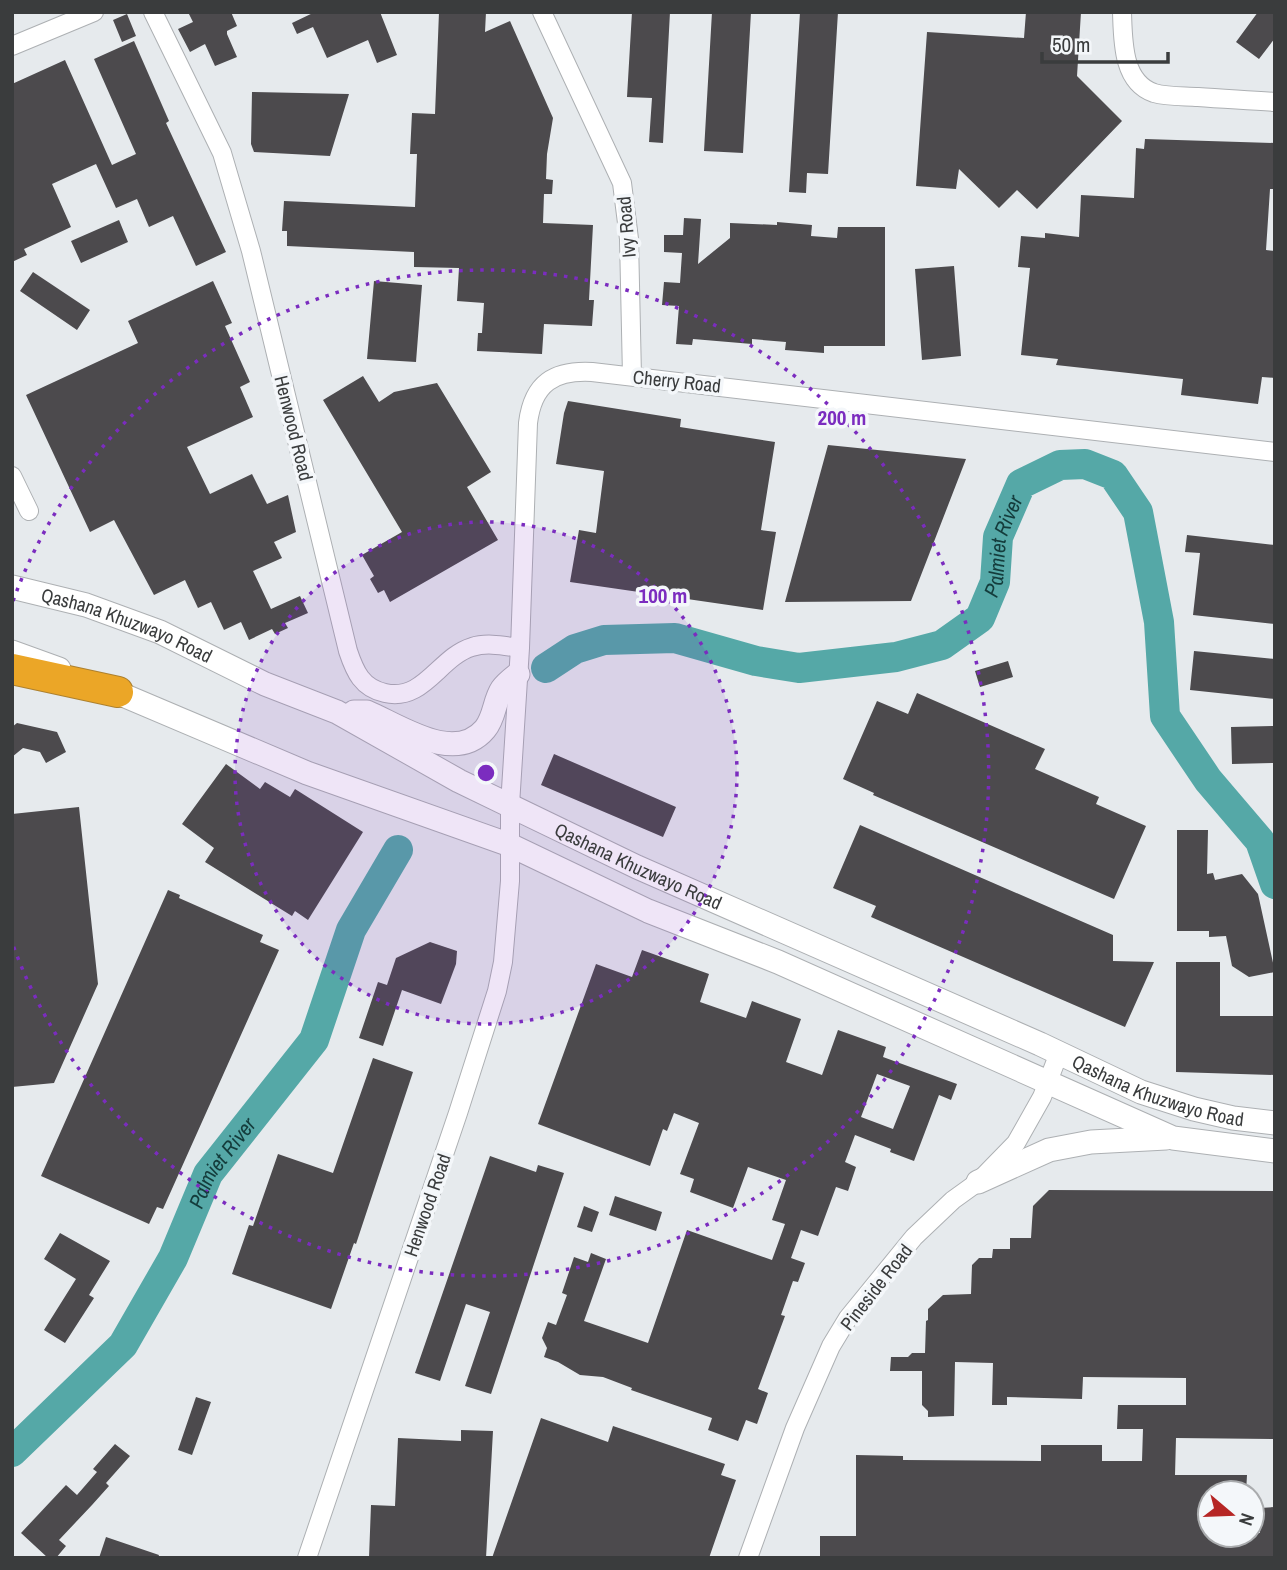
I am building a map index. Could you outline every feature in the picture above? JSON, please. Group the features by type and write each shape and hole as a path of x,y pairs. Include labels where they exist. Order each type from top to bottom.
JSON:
{"highway":[{"path":"12,669 118,692"}],"main road":[{"name":"Qashana Khuzwayo Road","path":"12,587 86,605 160,632 265,684 337,712 459,782 637,867 1059,1053 1141,1092 1233,1118 1275,1123"},
{"name":"Qashana Khuzwayo Road","path":"12,652 118,692 307,773 510,845 648,911 778,962 1173,1138 1275,1151"},
{"path":"337,712 366,712 438,743 464,744 485,729 493,716 502,689 518,674"},
{"path":"978,1182 1049,1150 1091,1142 1173,1138"}],"street":[{"path":"12,46 94,12"},
{"name":"Henwood Road","path":"153,12 222,153 251,251 348,651 356,673 372,689 402,695 415,690 461,652 473,647 486,645 520,648"},
{"name":"Ivy Road","path":"542,12 622,183 629,239 632,376"},
{"path":"1122,12 1123,48 1138,82 1148,90 1167,96 1275,102"},
{"name":"Cherry Road","path":"510,845 528,422 534,396 551,379 570,372 632,376 1275,452"},
{"path":"12,476 29,511"},
{"name":"Henwood Road","path":"307,1558 497,991 503,962 510,881 510,845"},
{"name":"Pineside Road","path":"748,1558 795,1428 842,1328 861,1300 914,1237 953,1200 978,1182 1016,1143 1030,1120 1059,1053"}],"building":[{"path":"188,12 231,12 237,26 227,31 227,34 237,57 215,66 205,44 190,52 178,29 193,22"},
{"path":"315,12 380,12 397,55 377,63 368,40 327,58 313,27 297,34 292,23"},
{"path":"439,12 486,12 485,32 510,21 553,118 546,179 553,180 552,194 544,194 543,223 593,225 589,300 594,300 592,326 544,324 542,354 477,351 478,333 482,333 484,303 457,301 459,268 414,267 414,252 287,246 287,231 282,231 284,201 415,207 417,154 410,154 412,113 435,114"},
{"path":"632,12 670,12 663,143 649,142 652,98 627,97"},
{"path":"712,12 751,12 743,153 704,151"},
{"path":"800,12 838,12 828,174 807,173 806,193 789,192"},
{"path":"1026,12 1081,12 1077,76 1122,121 1037,209 1017,190 999,208 959,169 956,189 916,186 927,32 1024,38"},
{"path":"1258,12 1275,12 1275,38 1259,59 1236,42"},
{"path":"127,14 136,36 122,42 113,20"},
{"path":"134,41 169,121 166,123 226,252 196,266 173,216 149,227 137,199 116,208 96,164 52,184 71,227 24,249 27,255 12,262 12,84 65,60 112,165 136,154 94,59"},
{"path":"252,92 349,94 330,156 254,152 251,144"},
{"path":"1145,139 1275,143 1275,189 1270,189 1266,250 1275,251 1275,378 1262,377 1258,404 1181,395 1183,379 1056,365 1058,359 1021,355 1030,268 1018,267 1021,236 1045,238 1045,233 1079,237 1081,195 1134,198 1136,148 1144,149"},
{"path":"684,218 701,219 698,264 730,238 730,223 777,225 777,222 812,225 811,236 837,238 838,227 885,227 885,346 824,346 824,353 785,350 786,342 752,339 752,344 693,339 692,345 676,344 679,306 662,305 664,282 680,283 682,253 664,252 664,235 683,235"},
{"path":"119,220 128,242 81,263 71,241"},
{"path":"954,266 961,356 922,360 915,269"},
{"path":"33,272 90,310 77,330 20,291"},
{"path":"213,281 232,323 225,326 250,382 240,387 253,417 187,447 210,494 252,474 267,504 288,495 296,532 274,542 282,558 253,571 271,609 300,596 308,613 285,623 288,628 275,634 272,629 249,640 241,622 224,630 211,602 198,608 185,580 154,595 114,520 90,532 26,395 138,343 128,321"},
{"path":"374,281 422,285 416,362 367,359"},
{"path":"363,376 379,402 394,392 437,383 491,472 467,487 498,540 390,602 384,590 378,593 370,579 374,576 362,555 402,532 323,400"},
{"path":"568,401 681,419 680,427 775,442 761,530 776,532 763,610 570,582 579,530 596,533 604,471 556,464"},
{"path":"828,445 966,459 911,601 785,602"},
{"path":"1187,535 1275,545 1275,624 1193,615 1200,553 1185,552"},
{"path":"1194,651 1275,659 1275,699 1190,690"},
{"path":"1008,661 1013,677 980,687 975,671"},
{"path":"917,693 1045,749 1035,769 1099,797 1096,804 1146,826 1114,899 873,795 874,793 843,779 877,701 908,714"},
{"path":"17,723 57,732 66,752 46,763 40,752 23,748 12,757 12,727"},
{"path":"1275,726 1275,763 1232,764 1231,727"},
{"path":"554,754 676,807 663,837 541,785"},
{"path":"226,764 260,789 265,782 290,797 295,789 363,832 308,920 295,911 292,916 205,862 214,848 182,824"},
{"path":"79,807 98,984 54,1083 12,1087 12,814"},
{"path":"860,825 1113,935 1113,961 1154,962 1125,1027 871,917 876,906 833,888"},
{"path":"1177,830 1208,830 1207,874 1213,873 1215,880 1242,874 1258,894 1275,972 1249,977 1232,966 1226,936 1209,937 1209,931 1177,931"},
{"path":"168,890 180,895 179,898 263,935 260,942 279,950 163,1209 157,1207 149,1224 41,1176"},
{"path":"430,942 457,951 456,964 441,1004 402,990 383,1046 359,1038 378,982 387,985 396,958"},
{"path":"642,950 709,974 700,1002 746,1018 752,1001 801,1019 786,1062 822,1075 838,1030 886,1047 883,1057 957,1084 951,1100 939,1095 914,1161 855,1135 845,1162 856,1167 848,1191 836,1187 818,1236 801,1230 791,1258 805,1263 798,1282 793,1281 781,1315 785,1316 758,1389 768,1393 757,1424 746,1420 738,1441 708,1430 712,1418 631,1390 632,1388 603,1377 580,1375 544,1357 547,1348 542,1338 548,1322 556,1325 567,1295 562,1293 574,1257 588,1262 591,1253 606,1259 584,1321 648,1343 687,1230 772,1260 785,1224 772,1220 786,1180 748,1167 733,1208 690,1192 694,1179 680,1174 699,1123 674,1113 667,1131 663,1129 650,1166 538,1124 596,964 632,977","holes":["877,1074 910,1086 893,1129 861,1117"]},
{"path":"1176,962 1220,962 1220,1016 1275,1016 1275,1075 1176,1072"},
{"path":"373,1058 413,1072 356,1244 354,1243 331,1309 232,1274 249,1225 253,1226 278,1154 333,1173"},
{"path":"490,1156 536,1172 538,1165 564,1173 491,1394 465,1386 490,1312 466,1304 440,1381 415,1373"},
{"path":"1049,1190 1275,1191 1275,1439 1176,1438 1175,1475 1247,1475 1247,1479 1196,1479 1196,1549 1266,1549 1266,1508 1275,1507 1275,1558 820,1558 820,1536 856,1536 856,1455 903,1456 903,1460 1041,1461 1041,1445 1102,1445 1102,1461 1142,1461 1143,1429 1117,1429 1118,1405 1186,1405 1186,1378 1083,1377 1082,1399 1007,1397 1007,1405 992,1405 993,1363 955,1362 954,1416 928,1417 928,1411 922,1405 922,1371 890,1371 891,1357 925,1353 928,1309 943,1295 971,1294 972,1265 979,1258 992,1258 993,1249 1010,1249 1010,1238 1031,1238 1033,1206"},
{"path":"615,1196 662,1212 656,1231 609,1215"},
{"path":"584,1206 599,1212 592,1232 577,1227"},
{"path":"60,1233 110,1261 89,1295 94,1298 65,1343 44,1330 76,1279 44,1259"},
{"path":"196,1397 211,1402 192,1455 178,1450"},
{"path":"541,1418 608,1442 613,1426 725,1464 721,1475 736,1480 709,1558 492,1558"},
{"path":"461,1430 493,1431 486,1558 369,1558 371,1505 395,1506 398,1438 461,1441"},
{"path":"115,1444 130,1456 106,1483 109,1486 59,1540 66,1546 56,1558 48,1558 21,1533 66,1485 77,1495 97,1472 93,1469"},
{"path":"106,1537 159,1555 158,1558 99,1558"}],"waterway":[{"name":"Palmiet River","path":"546,668 575,649 604,640 675,638 756,661 799,668 896,657 942,645 980,618 995,582 998,537 1021,484 1060,465 1085,464 1113,475 1138,512 1159,622 1165,716 1208,780 1260,841 1275,884"},
{"name":"Palmiet River","path":"12,1452 123,1345 173,1258 208,1174 314,1040 351,930 398,850"}]}
